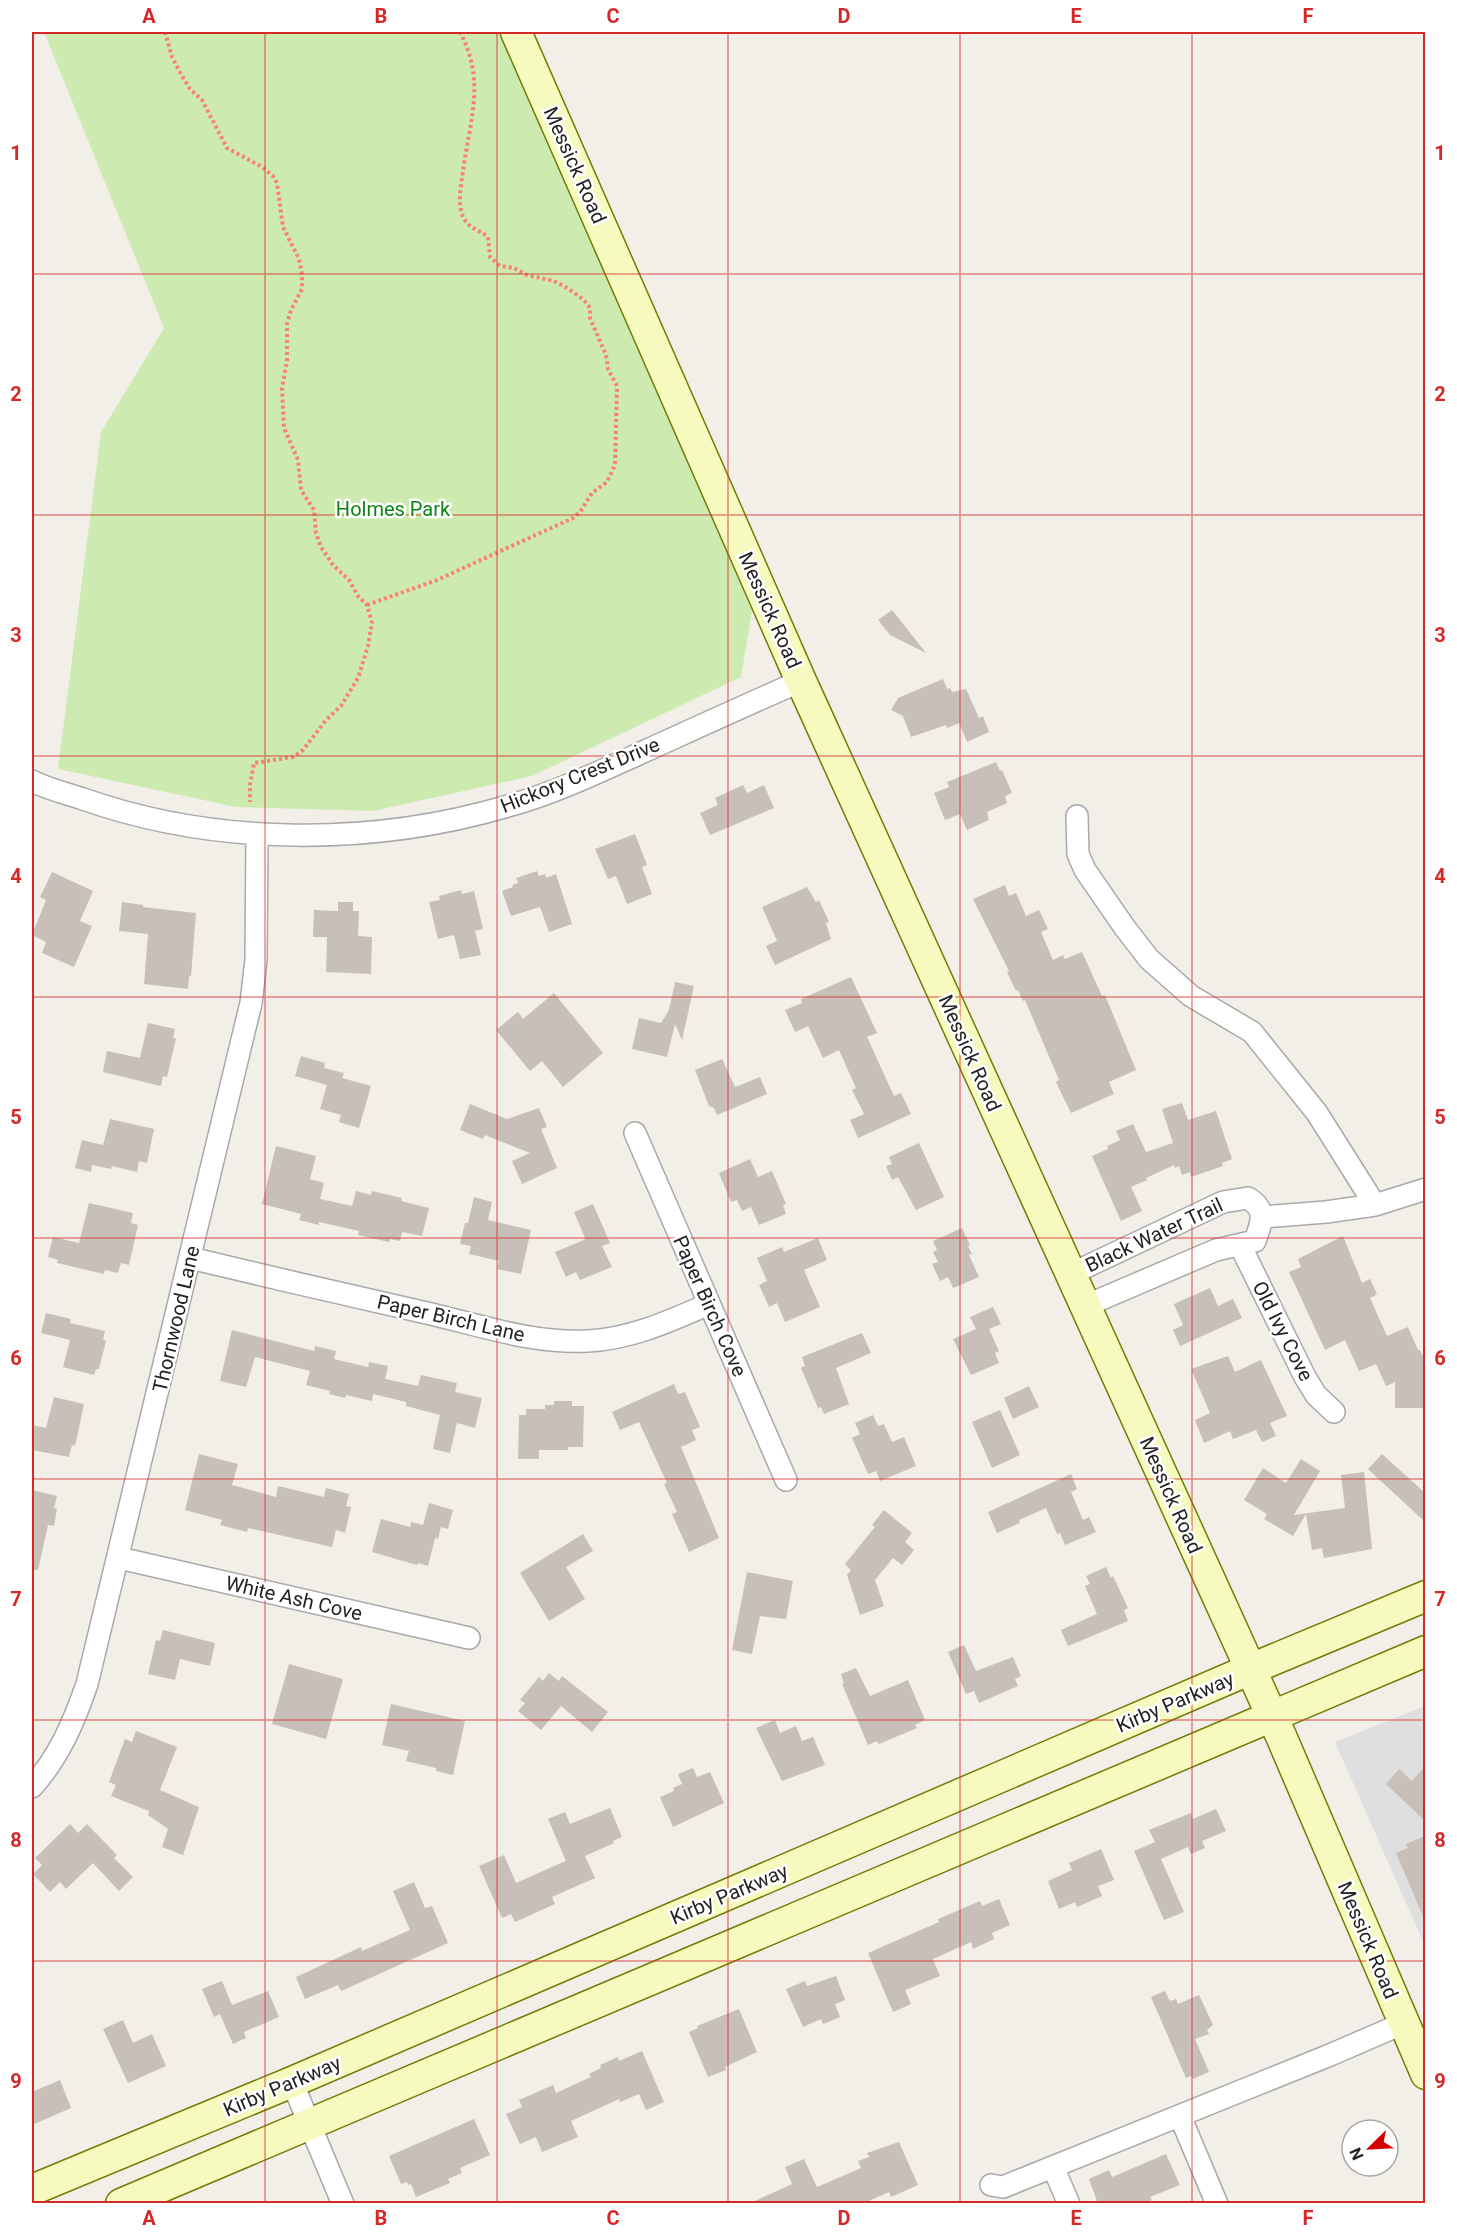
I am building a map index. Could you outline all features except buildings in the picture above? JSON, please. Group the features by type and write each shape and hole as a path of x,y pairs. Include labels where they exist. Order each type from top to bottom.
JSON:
{"main road":[{"name":"Messick Road","path":"516,32 801,681 1251,1669 1425,2074"},
{"name":"Kirby Parkway","path":"32,2190 292,2082 1425,1596"},
{"path":"121,2204 1425,1650"}],"street":[{"name":"Hickory Crest Drive","path":"33,784 118,812 191,827 257,835 342,834 404,827 508,806 606,768 801,681"},
{"path":"1077,816 1078,854 1085,870 1125,928 1149,959 1191,996 1252,1032 1317,1113 1375,1205"},
{"name":"Thornwood Lane","path":"32,1787 64,1741 77,1714 87,1684 251,1003 256,960 257,835"},
{"name":"Paper Birch Cove","path":"635,1133 786,1480"},
{"path":"1240,1245 1255,1240 1262,1217 1375,1205 1425,1189"},
{"name":"Black Water Trail","path":"1071,1274 1223,1202 1248,1198 1258,1205 1262,1217"},
{"name":"Black Water Trail","path":"1085,1306 1216,1250 1240,1245"},
{"name":"Old Ivy Cove","path":"1240,1245 1305,1377 1316,1395 1334,1412"},
{"name":"Paper Birch Lane","path":"190,1258 506,1332 563,1341 618,1338 643,1331 710,1304"},
{"name":"White Ash Cove","path":"119,1558 469,1638"},
{"path":"991,2185 1003,2187 1404,2023"},
{"path":"292,2082 343,2204"},
{"path":"1180,2116 1217,2204"},
{"path":"1053,2167 1069,2204"}],"path":[{"path":"165,32 172,57 181,74 190,89 202,100 227,148 262,167 273,176 277,183 283,227 299,259 302,282 302,290 291,310 287,324 286,361 282,388 284,428 298,460 301,490 314,510 316,533 321,548 367,605 372,623 372,634 358,678 345,699 315,732 303,750 293,757 254,763 251,770 250,802"},
{"path":"367,605 437,579 573,518 580,512 592,493 607,482 615,465 617,386 608,369 606,356 590,318 590,308 584,300 554,281 527,275 514,268 500,266 490,257 488,237 470,228 463,216 460,205 461,188 476,90 472,63 460,32"}],"shaded area":[{"path":"1425,1706 1425,1946 1335,1742"}],"green space":[{"name":"Holmes Park","path":"44,32 503,32 752,611 741,677 532,776 373,811 236,807 58,769 101,432 164,328"}]}
